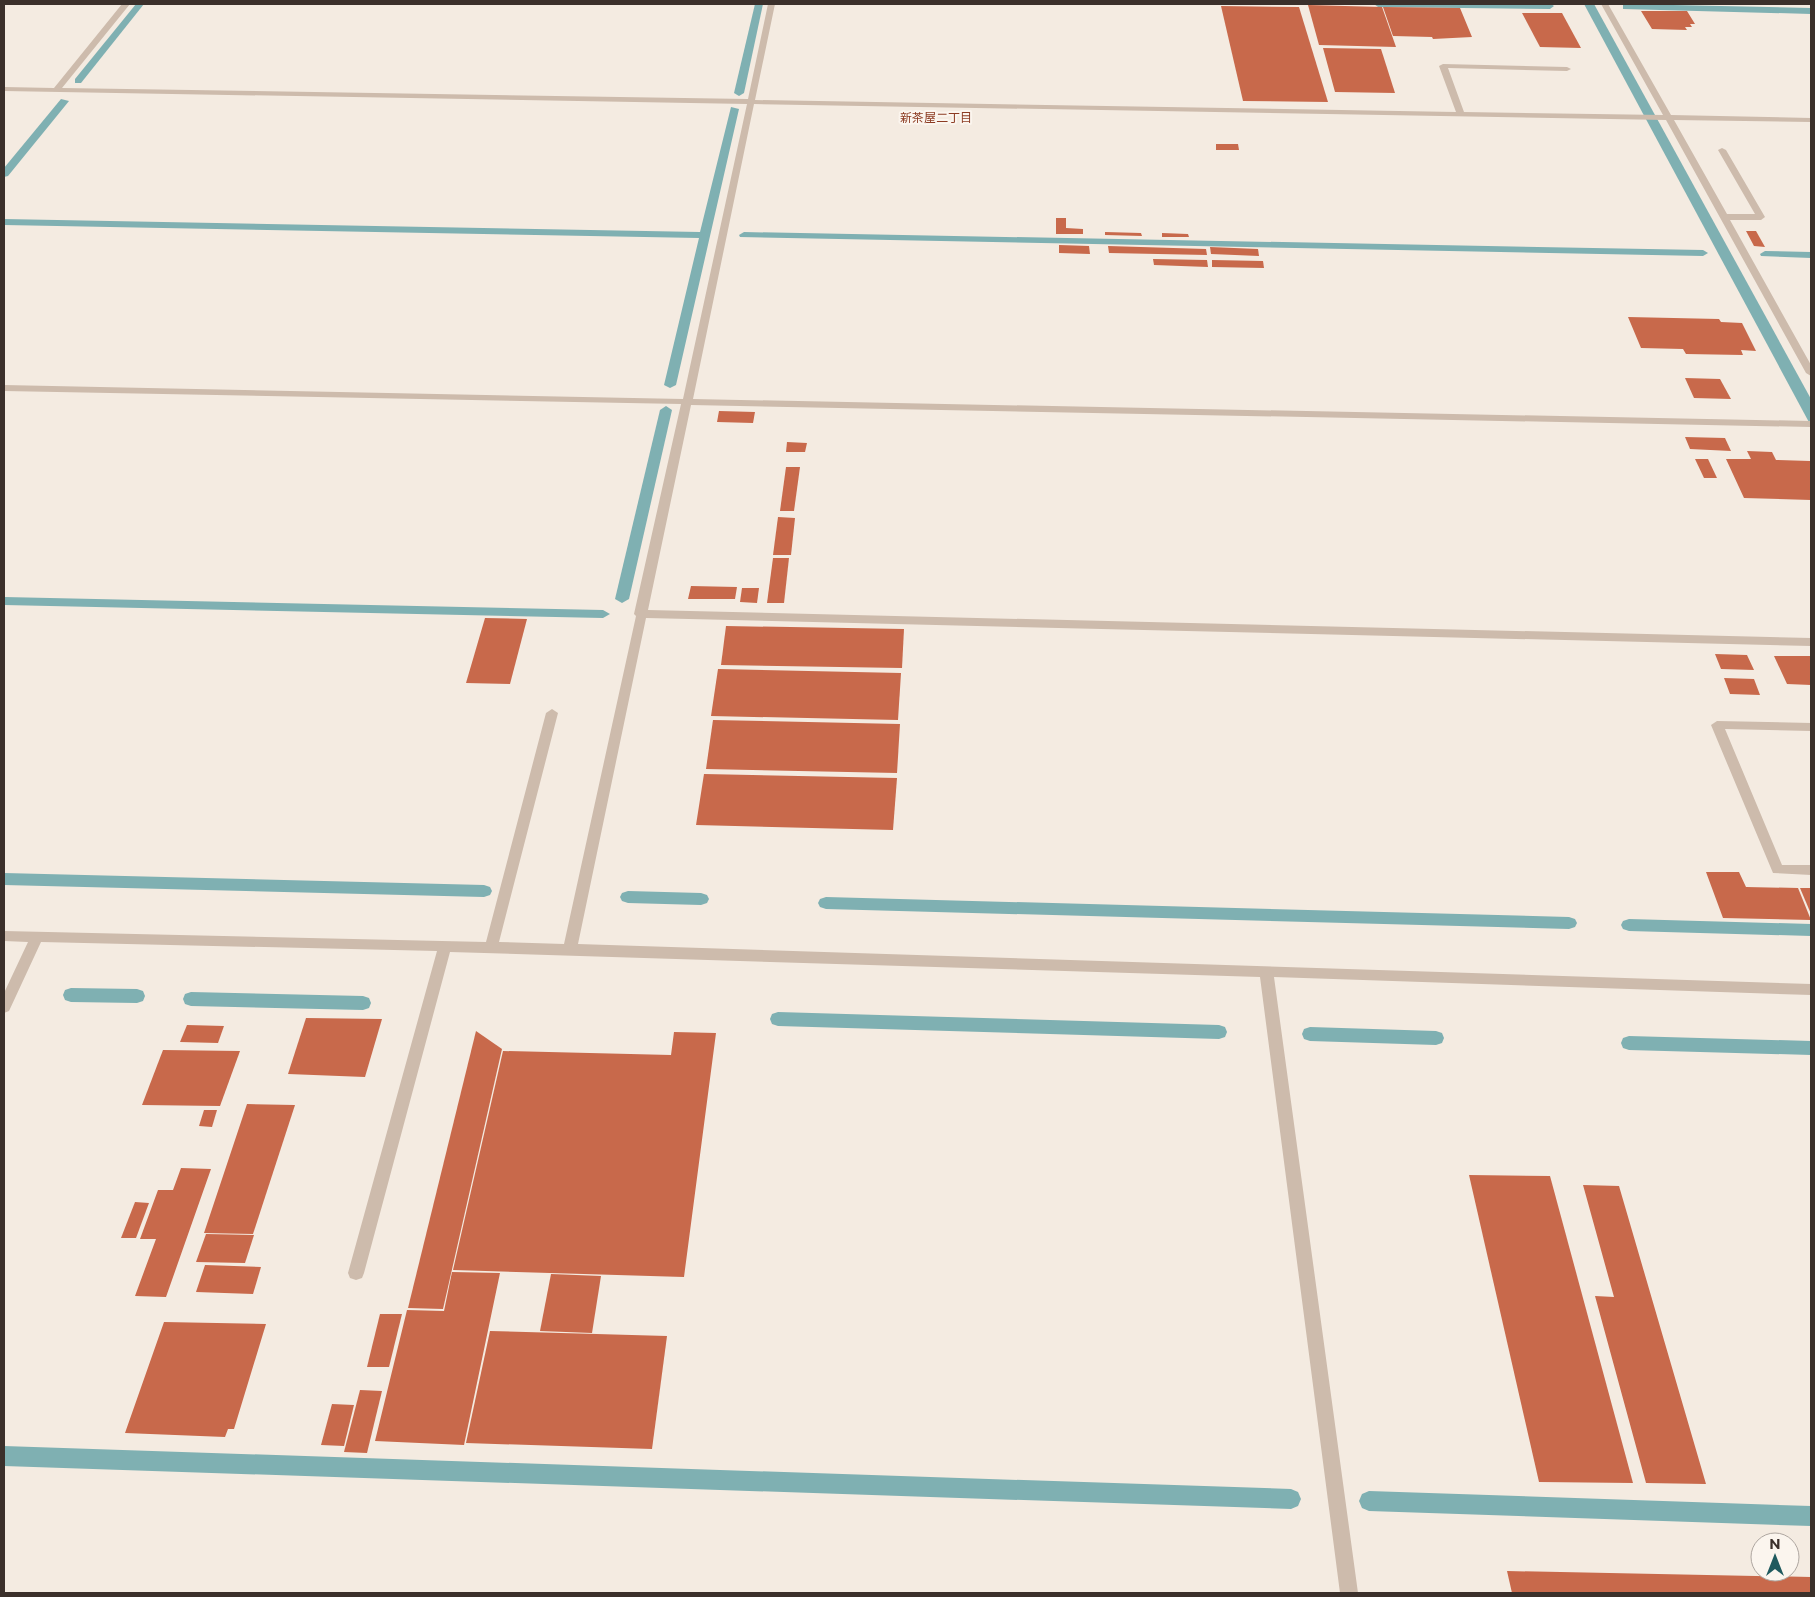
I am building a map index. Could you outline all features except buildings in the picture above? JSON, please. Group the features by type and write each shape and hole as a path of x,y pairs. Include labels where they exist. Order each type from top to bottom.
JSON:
{"street":[{"path":"56,90 126,4"},
{"path":"570,949 640,614 772,4"},
{"path":"1605,4 1664,118 1724,217 1811,373"},
{"path":"1461,114 1443,66 1567,68"},
{"path":"4,89 1811,120"},
{"path":"1722,150 1761,218 1724,217"},
{"path":"4,388 1807,424"},
{"path":"640,614 1811,642"},
{"path":"491,947 552,713"},
{"path":"1811,727 1717,725 1778,870 1811,870"},
{"path":"4,936 570,949 1811,989"},
{"path":"4,1008 37,937"},
{"path":"356,1273 445,946"},
{"path":"1266,971 1349,1593"}],"water":[{"path":"1584,4 1594,4 1811,399 1811,426"}],"waterway":[{"path":"78,81 140,4"},
{"path":"739,93 759,4"},
{"path":"1378,4 1550,6"},
{"path":"1626,7 1811,11"},
{"path":"4,174 64,101"},
{"path":"705,235 734,109"},
{"path":"4,222 705,235"},
{"path":"670,385 705,235"},
{"path":"744,235 1703,253"},
{"path":"1765,254 1811,255"},
{"path":"622,599 666,410"},
{"path":"4,601 603,614"},
{"path":"4,879 484,891"},
{"path":"628,897 701,899"},
{"path":"826,903 1569,923"},
{"path":"1629,925 1811,930"},
{"path":"71,995 137,996"},
{"path":"191,999 363,1003"},
{"path":"778,1019 1219,1032"},
{"path":"1310,1034 1436,1038"},
{"path":"1629,1043 1811,1048"},
{"path":"4,1456 1291,1499"},
{"path":"1369,1501 1811,1516"}],"district":[{"name":"新茶屋二丁目","path":"936,118"}]}
